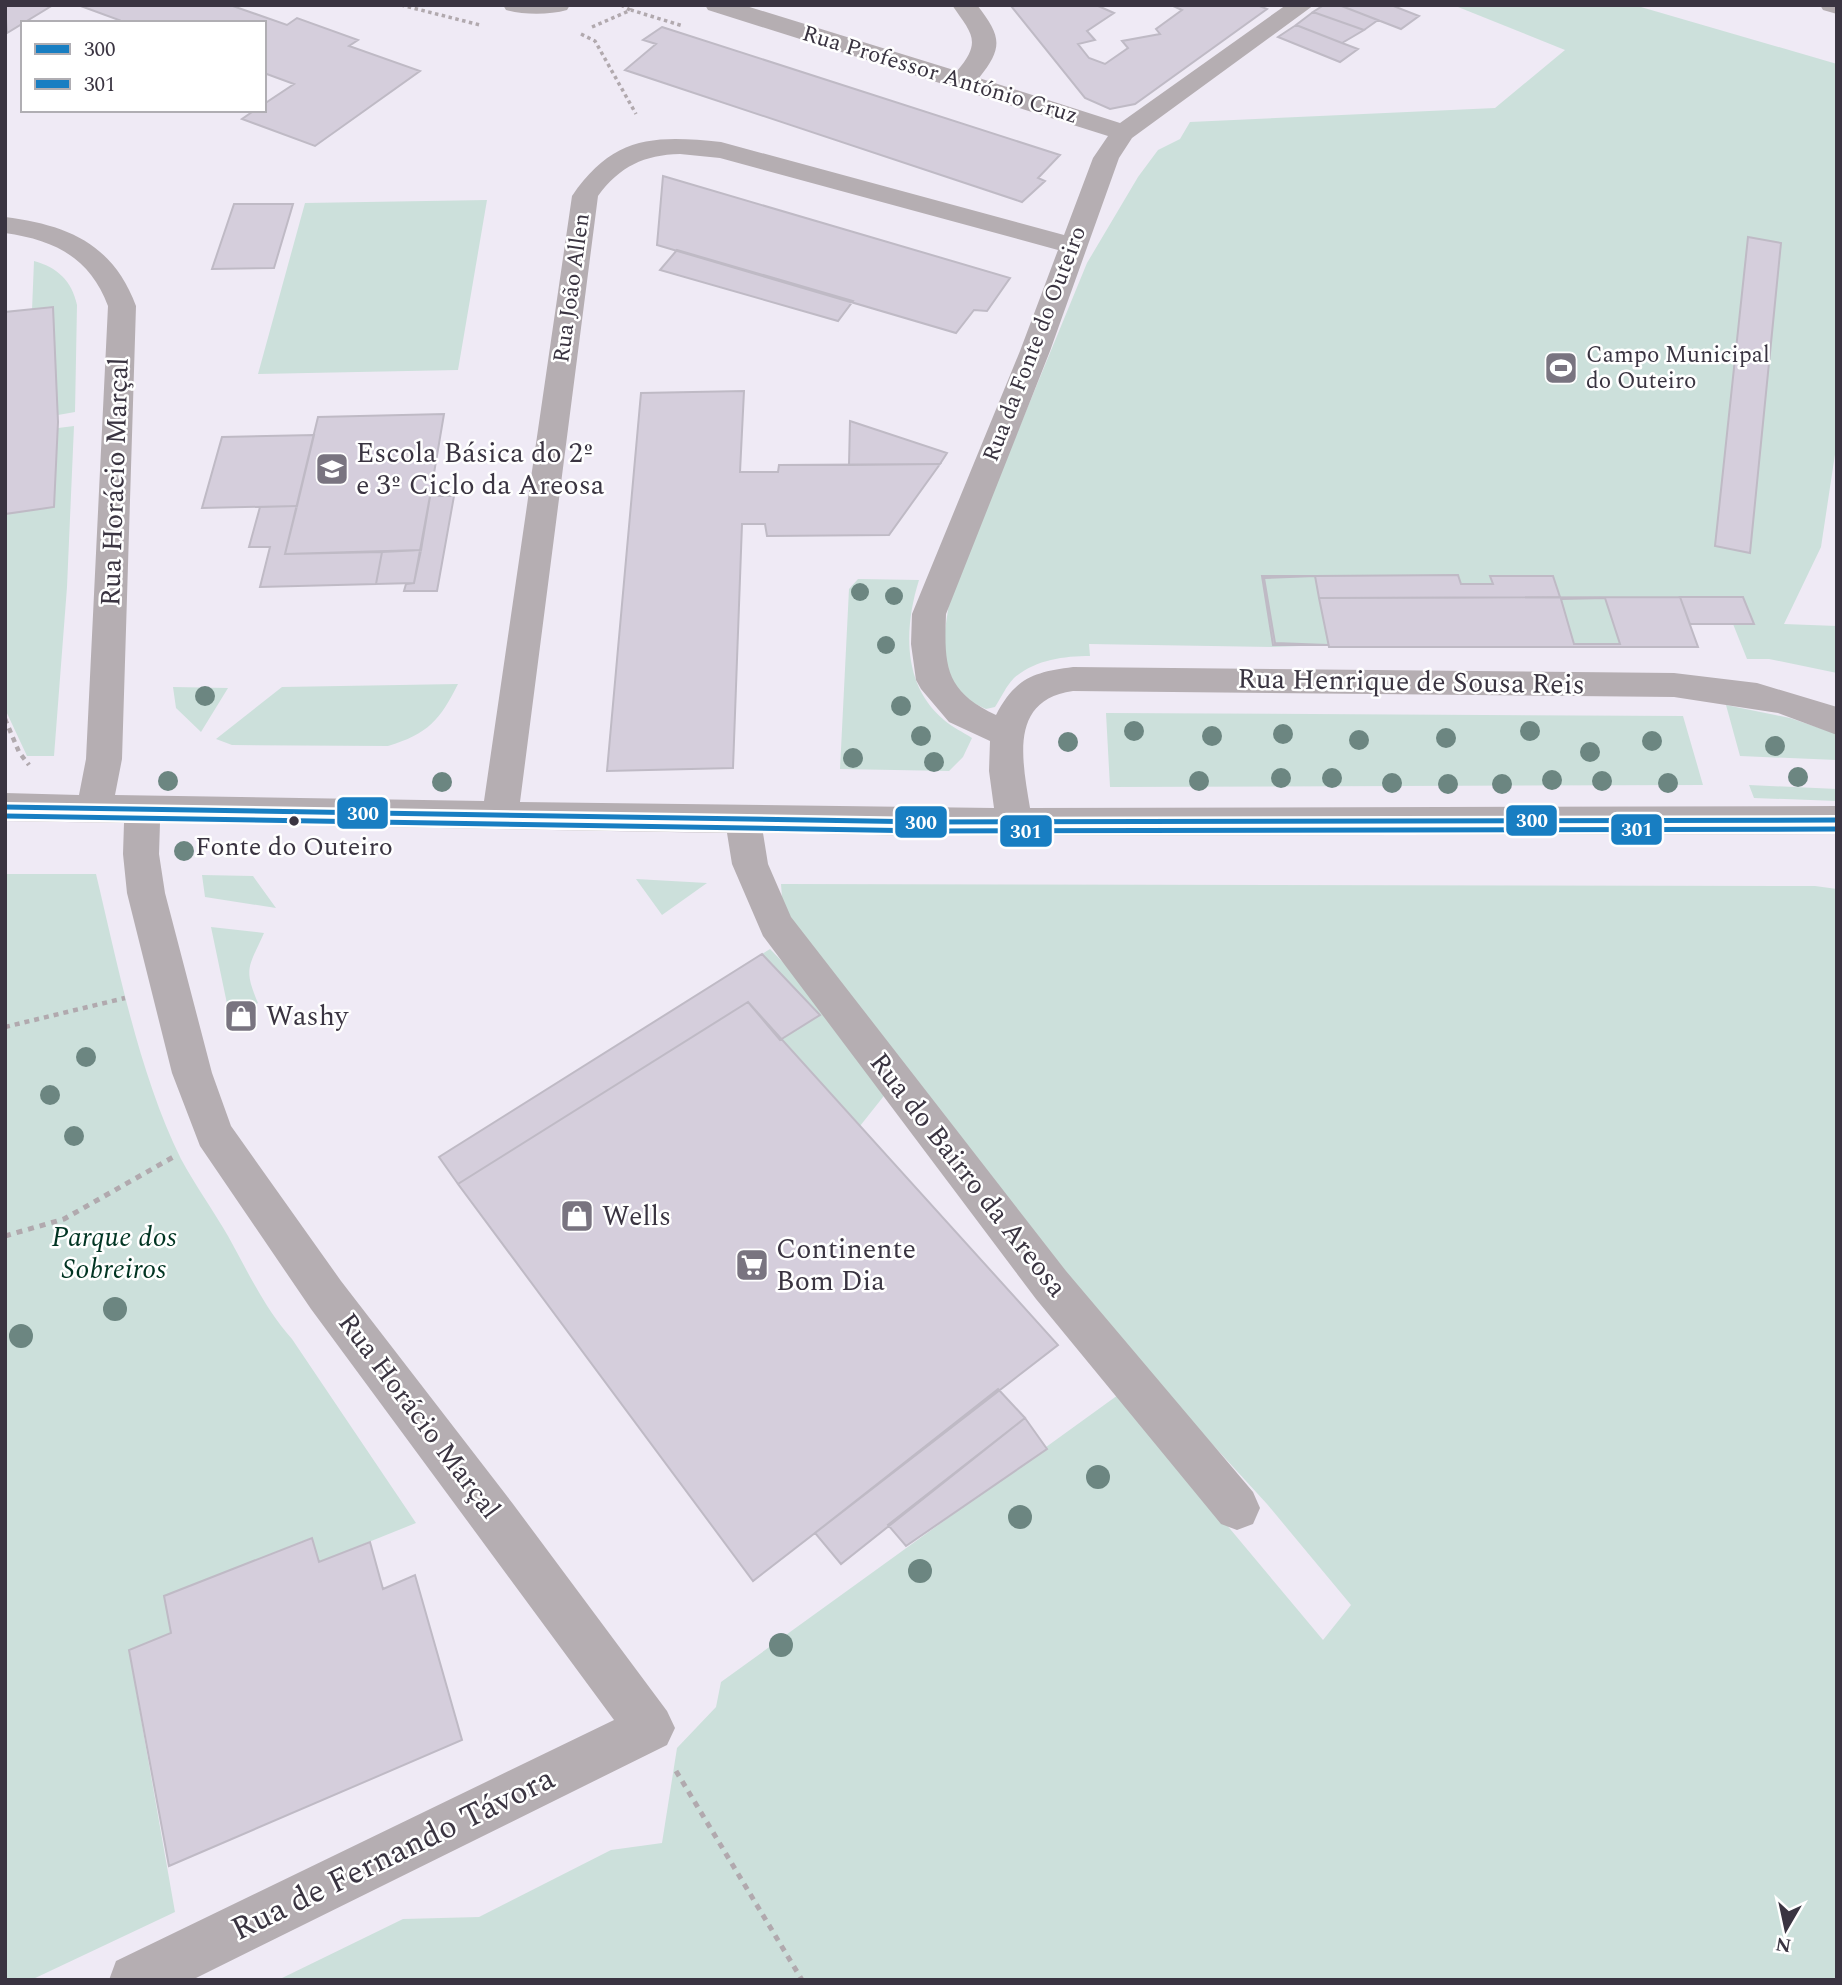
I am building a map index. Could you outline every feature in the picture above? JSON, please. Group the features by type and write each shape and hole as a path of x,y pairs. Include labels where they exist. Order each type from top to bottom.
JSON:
{"street":[{"path":"515,5 558,5"},
{"name":"Rua Professor António Cruz","path":"717,5 962,80 1123,133"},
{"path":"962,80 980,60 986,39 983,28 964,5"},
{"name":"Rua da Fonte do Outeiro","path":"1006,734 961,713 933,680 928,644 929,614 1074,246 1099,175 1123,133 1302,5"},
{"name":"Rua João Allen","path":"500,814 584,196 597,175 620,158 653,146 721,150 1074,246"},
{"name":"Rua Horácio Marçal","path":"5,226 38,230 72,243 107,272 117,288 122,306 104,760 93,809"},
{"name":"Rua Henrique de Sousa Reis","path":"1006,734 1015,714 1030,692 1051,683 1073,679 1674,685 1746,693 1779,700 1822,714 1837,722"},
{"path":"1006,734 1007,775 1014,822"},
{"path":"5,807 1014,822 1837,820"},
{"name":"Rua Horácio Marçal","path":"144,811 141,854 146,893 192,1073 214,1134 326,1294 650,1728"},
{"name":"Rua do Bairro da Areosa","path":"742,817 750,864 776,925 1051,1285 1237,1508"},
{"name":"Rua de Fernando Távora","path":"135,1980 650,1728"}],"path":[{"path":"401,5 492,28"},
{"path":"621,5 684,27"},
{"path":"590,28 631,10"},
{"path":"570,30 596,41 653,146"},
{"path":"5,719 22,755"},
{"path":"5,1027 170,986"},
{"path":"5,1236 64,1219 214,1134"},
{"path":"650,1728 802,1980"}],"green space":[{"name":"Campo Municipal do Outeiro","path":"1453,5 1634,5 1837,64 1837,441 1821,547 1784,624 1837,626 1837,673 1769,659 1747,659 1733,624 1690,624 1698,647 1089,644 1090,656 1050,660 1022,672 1011,681 995,707 986,709 973,703 951,683 941,658 950,596 1087,263 1138,177 1158,150 1180,139 1190,122 1495,108 1565,50"},
{"path":"487,200 458,370 258,374 305,203"},
{"path":"34,261 50,267 62,276 75,296 75,412 58,415 53,308 32,310"},
{"path":"74,426 67,587 54,756 27,756 5,709 5,514 54,507 58,428"},
{"path":"858,579 919,580 909,636 914,673 930,706 947,723 972,738 963,757 949,771 840,769 849,589"},
{"path":"458,684 431,724 423,731 388,746 232,745 216,739 282,687"},
{"path":"173,687 228,688 201,732 176,708"},
{"path":"1726,705 1790,718 1837,734 1837,760 1740,756"},
{"path":"1106,713 1683,716 1703,785 1110,787"},
{"path":"1749,785 1837,789 1837,801 1754,798"},
{"name":"Parque dos Sobreiros","path":"5,874 96,874 141,1056 181,1159 265,1303 416,1523 319,1562 311,1538 164,1596 171,1633 129,1651 175,1912 31,1980 5,1980"},
{"path":"202,875 253,876 276,908 205,897"},
{"path":"636,879 707,883 662,915"},
{"path":"781,884 1815,886 1837,889 1837,1980 278,1980 403,1919 479,1917 611,1850 662,1843 677,1748 716,1707 721,1682 1118,1395 1323,1640 1351,1605 1267,1504 1127,1351 783,911"},
{"path":"211,927 264,933 249,974 258,1003 230,1018"},
{"path":"770,949 812,992 887,1092 860,1126 780,1040 820,1015 762,954"}],"building":[{"path":"5,5 53,5 27,21 21,21 21,24 7,33"},
{"path":"78,5 230,5 287,25 297,18 358,40 349,46 420,71 315,146 242,119 252,112 266,112 266,103 294,84 266,74 266,21 119,20"},
{"path":"1096,5 1114,13 1087,31 1095,40 1078,44 1089,58 1105,64 1128,48 1122,41 1160,34 1156,29 1182,10 1171,5 1257,5 1267,9 1135,104 1110,109 1085,98 1011,6"},
{"path":"1324,5 1339,5 1378,20 1364,30 1313,12"},
{"path":"1339,5 1391,5 1419,16 1401,29"},
{"path":"1313,12 1364,30 1342,43 1296,25"},
{"path":"1296,25 1358,49 1340,62 1278,37"},
{"path":"662,27 1060,155 1038,178 1045,181 1022,202 625,70 656,44 643,40"},
{"path":"663,176 1010,278 987,311 974,310 956,333 657,245"},
{"path":"234,204 293,204 274,268 212,269"},
{"path":"1748,237 1781,243 1750,553 1715,546"},
{"path":"677,250 853,301 838,321 660,270"},
{"path":"53,307 58,422 54,507 5,514 5,312"},
{"path":"744,391 740,472 778,472 779,465 940,464 889,535 767,536 765,524 742,524 733,768 607,771 641,393"},
{"path":"444,414 421,550 285,554 318,417"},
{"path":"850,421 947,453 940,464 849,465"},
{"path":"314,435 297,506 202,508 222,437"},
{"path":"430,496 454,496 437,591 404,591 406,584 414,583"},
{"path":"297,506 285,554 382,552 376,584 260,587 270,547 249,547 260,507"},
{"path":"421,550 414,583 376,584 382,552"},
{"path":"1458,575 1461,584 1493,584 1490,576 1553,576 1560,597 1319,598 1315,576"},
{"path":"1262,576 1315,576 1264,578 1275,643 1328,645 1273,645"},
{"path":"1680,597 1698,647 1329,647 1319,598","holes":["1605,598 1620,644 1574,644 1561,599"]},
{"path":"1680,597 1743,597 1754,624 1690,624"},
{"path":"762,954 820,1015 780,1040 748,1002 458,1184 439,1157"},
{"name":"Continente Bom Dia","path":"748,1002 1058,1345 753,1581 458,1184"},
{"path":"998,1389 1025,1418 841,1564 815,1533"},
{"path":"1025,1418 1047,1449 906,1546 888,1525"},
{"path":"312,1538 319,1562 370,1542 383,1589 415,1575 462,1740 169,1866 129,1650 171,1633 164,1596"}],"transit line":[{"name":"300","path":"5,807 928,822 1837,820"},
{"name":"301","path":"5,816 928,831 1837,829"}],"place":[{"name":"Campo Municipal do Outeiro","path":"1561,368"},
{"name":"Escola Básica do 2º e 3º Ciclo da Areosa","path":"332,469"},
{"name":"Fonte do Outeiro","path":"294,821"},
{"name":"Washy","path":"241,1016"},
{"name":"Wells","path":"577,1216"},
{"name":"Continente Bom Dia","path":"752,1265"}]}
